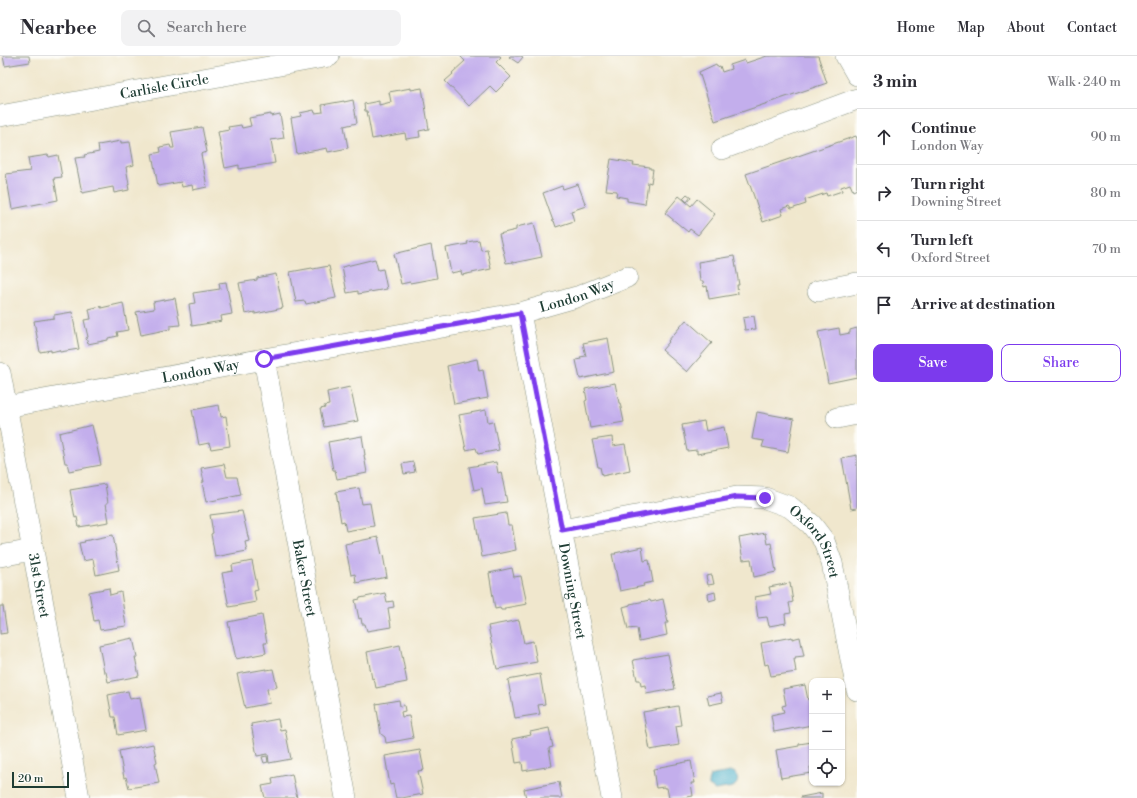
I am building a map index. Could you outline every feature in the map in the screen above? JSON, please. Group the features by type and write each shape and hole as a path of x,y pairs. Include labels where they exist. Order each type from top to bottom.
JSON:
{"street":[{"name":"Carlisle Circle","path":"0,116 329,56"},
{"path":"846,56 857,75"},
{"path":"722,149 857,99"},
{"name":"London Way","path":"6,407 520,313 580,296 627,277"},
{"path":"818,291 857,283"},
{"name":"Downing Street","path":"520,313 612,798"},
{"name":"Baker Street","path":"264,359 346,798"},
{"name":"31st Street","path":"0,373 79,798"},
{"name":"Oxford Street","path":"562,530 737,497 765,498 790,507 811,524 824,541 832,563 857,690"},
{"path":"0,556 33,550"}],"water":[{"path":"734,772 737,776 737,782 733,787 715,790 709,786 708,782 710,776"}],"building":[{"path":"3,56 29,56 30,62 5,66"},
{"path":"460,56 500,56 501,57 496,62 511,77 496,92 490,86 469,106 445,81 465,61"},
{"path":"767,56 818,56 827,83 715,121 699,72 716,64 717,67 720,66 722,72 731,69 730,65 745,60 746,63"},
{"path":"509,57 523,57 518,63"},
{"path":"411,88 411,90 422,88 429,129 419,131 420,137 406,139 405,133 372,139 367,111 365,111 364,104 379,101 379,105 391,102 389,92"},
{"path":"353,100 357,123 344,126 348,148 328,152 327,148 297,154 291,118 301,116 300,113 314,110 315,113 323,112 322,105"},
{"path":"271,114 271,116 280,114 284,138 271,140 275,163 239,169 239,165 225,168 218,132 229,130 228,127 241,125 242,128 251,126 249,118"},
{"path":"202,127 207,152 201,154 207,187 193,190 192,185 182,187 181,182 158,186 152,154 161,152 160,147 170,145 171,148 174,148 171,132"},
{"path":"856,136 857,189 853,191 850,184 841,187 842,191 827,196 826,193 805,200 806,204 791,209 789,206 781,209 783,215 763,222 746,174"},
{"path":"121,141 121,143 130,142 134,165 126,167 129,190 114,193 113,187 82,193 75,158 85,157 84,155 99,152 98,145"},
{"path":"48,155 49,157 58,155 62,177 54,178 58,200 12,209 6,174 30,171 28,158"},
{"path":"611,159 634,163 633,165 650,167 650,169 653,169 651,183 648,182 645,204 627,201 627,198 616,196 617,191 606,190"},
{"path":"578,184 586,206 571,211 574,221 556,227 543,193 562,186 563,189"},
{"path":"687,194 691,197 687,202 683,198"},
{"path":"679,196 691,206 697,199 715,214 698,235 690,229 688,232 665,213"},
{"path":"534,223 542,257 506,263 499,234 516,230 516,227"},
{"path":"479,240 481,250 487,249 491,269 462,275 461,271 451,273 446,248 468,244 467,242"},
{"path":"431,245 437,278 401,284 394,254"},
{"path":"734,256 739,285 737,285 738,294 709,299 707,286 704,287 703,281 700,281 698,262"},
{"path":"375,259 378,270 383,269 387,289 358,294 358,291 347,293 342,267"},
{"path":"329,266 336,298 306,304 305,301 296,302 290,272"},
{"path":"276,274 283,308 255,314 255,312 245,314 239,283 257,280 257,278"},
{"path":"226,282 232,314 221,316 222,321 192,326 189,304 195,303 193,293 220,289 219,283"},
{"path":"175,298 180,325 170,326 170,329 141,335 136,312 154,309 153,302"},
{"path":"123,303 128,330 117,332 118,336 108,338 108,340 88,344 84,320 91,319 89,309"},
{"path":"72,312 79,349 60,352 59,350 51,352 51,350 40,352 34,321 54,318 54,315"},
{"path":"754,316 756,329 745,330 743,318"},
{"path":"686,320 712,343 687,372 662,350"},
{"path":"839,328 840,335 850,333 850,330 857,328 857,377 828,383 818,332"},
{"path":"608,338 614,372 580,379 576,360 581,359 580,357 586,356 583,343"},
{"path":"477,359 479,371 483,370 488,398 454,404 447,366"},
{"path":"615,383 624,422 590,428 585,401 587,400 585,389"},
{"path":"350,387 358,421 324,427 320,409 329,405 327,392"},
{"path":"219,405 221,417 226,416 230,446 211,449 209,443 199,445 192,410"},
{"path":"486,410 488,422 493,421 499,450 478,454 476,448 466,450 459,415"},
{"path":"757,412 794,419 788,452 762,447 764,441 752,439"},
{"path":"704,421 706,431 724,427 728,448 697,454 697,450 687,451 682,425"},
{"path":"92,425 101,465 69,471 67,463 65,463 59,433"},
{"path":"362,436 367,473 337,479 335,470 333,470 328,442"},
{"path":"612,437 613,446 625,444 630,470 602,476 600,467 598,467 592,440"},
{"path":"857,455 857,508 851,509 842,458"},
{"path":"413,462 415,472 404,474 402,464"},
{"path":"496,462 498,473 501,472 507,502 485,505 482,488 474,490 469,467"},
{"path":"224,464 227,477 237,477 241,495 206,502 201,468"},
{"path":"105,484 109,522 79,527 77,517 75,518 70,490"},
{"path":"359,488 362,504 370,503 374,526 346,531 344,521 341,522 336,492"},
{"path":"242,511 249,541 245,542 247,551 215,557 211,534 213,533 210,515"},
{"path":"506,513 508,525 512,525 516,550 482,557 475,518"},
{"path":"765,533 767,544 771,543 776,572 754,577 751,559 743,560 739,538"},
{"path":"113,535 119,570 96,575 93,559 83,561 79,543"},
{"path":"378,537 387,577 356,583 355,574 351,575 345,544"},
{"path":"642,547 644,561 649,560 653,582 643,584 644,586 620,591 612,554"},
{"path":"252,561 258,590 254,591 256,602 229,607 222,573 233,571 232,565"},
{"path":"512,568 514,577 521,576 527,604 505,608 505,610 501,610 500,608 495,609 489,573"},
{"path":"712,575 714,584 708,585 706,576"},
{"path":"790,583 793,602 789,603 791,613 785,614 786,623 769,626 767,617 758,618 755,597 771,594 769,587"},
{"path":"109,588 110,595 121,592 126,626 100,630 98,620 94,621 89,592"},
{"path":"715,592 716,599 709,601 708,594"},
{"path":"385,593 387,602 393,601 394,607 388,608 391,627 367,631 365,624 362,624 361,618 359,619 355,600"},
{"path":"663,599 668,623 665,623 667,635 639,641 637,628 628,629 623,607 650,600 651,602"},
{"path":"0,606 3,606 7,633 0,634"},
{"path":"262,615 267,643 264,643 266,653 236,659 228,622"},
{"path":"519,620 524,643 533,641 537,662 497,669 488,626"},
{"path":"792,637 792,639 800,637 804,656 795,657 796,659 794,659 796,672 771,676 768,664 765,665 761,643"},
{"path":"133,638 139,676 108,682 106,672 104,672 99,645"},
{"path":"400,645 407,682 376,688 374,678 372,679 367,652"},
{"path":"668,654 675,689 646,694 645,685 641,686 640,680 637,680 633,660"},
{"path":"273,669 277,687 267,689 270,703 245,708 237,674"},
{"path":"540,674 545,704 538,705 540,714 515,718 508,680"},
{"path":"805,685 809,700 809,726 774,732 771,715 784,712 782,706 786,705 783,689"},
{"path":"128,691 130,699 140,697 146,730 118,735 115,717 112,717 108,695"},
{"path":"721,693 723,702 709,705 707,696"},
{"path":"399,700 400,706 404,705 405,711 401,712 402,717 409,716 413,738 386,743 385,737 381,734 376,704"},
{"path":"678,706 681,725 676,726 679,745 650,750 643,712"},
{"path":"278,719 280,730 285,729 291,759 269,763 268,754 257,756 251,724"},
{"path":"549,728 553,747 549,748 552,766 523,771 522,762 516,763 512,739 531,735 530,732"},
{"path":"809,742 809,773 781,778 776,750 799,746 799,744"},
{"path":"153,744 157,762 155,763 159,783 129,788 126,777 124,778 119,751"},
{"path":"420,750 424,770 418,771 423,794 396,798 393,784 390,785 385,756"},
{"path":"267,756 268,762 264,763 262,757"},
{"path":"691,761 695,783 691,783 693,796 669,798 667,788 656,788 653,769"},
{"path":"292,774 297,798 265,798 262,786 273,784 272,778"},
{"path":"559,782 562,798 526,798 524,789"},
{"path":"822,793 822,798 801,798 801,797"}],"route":[{"path":"264,359 520,313 562,530 737,497 765,498"}]}
